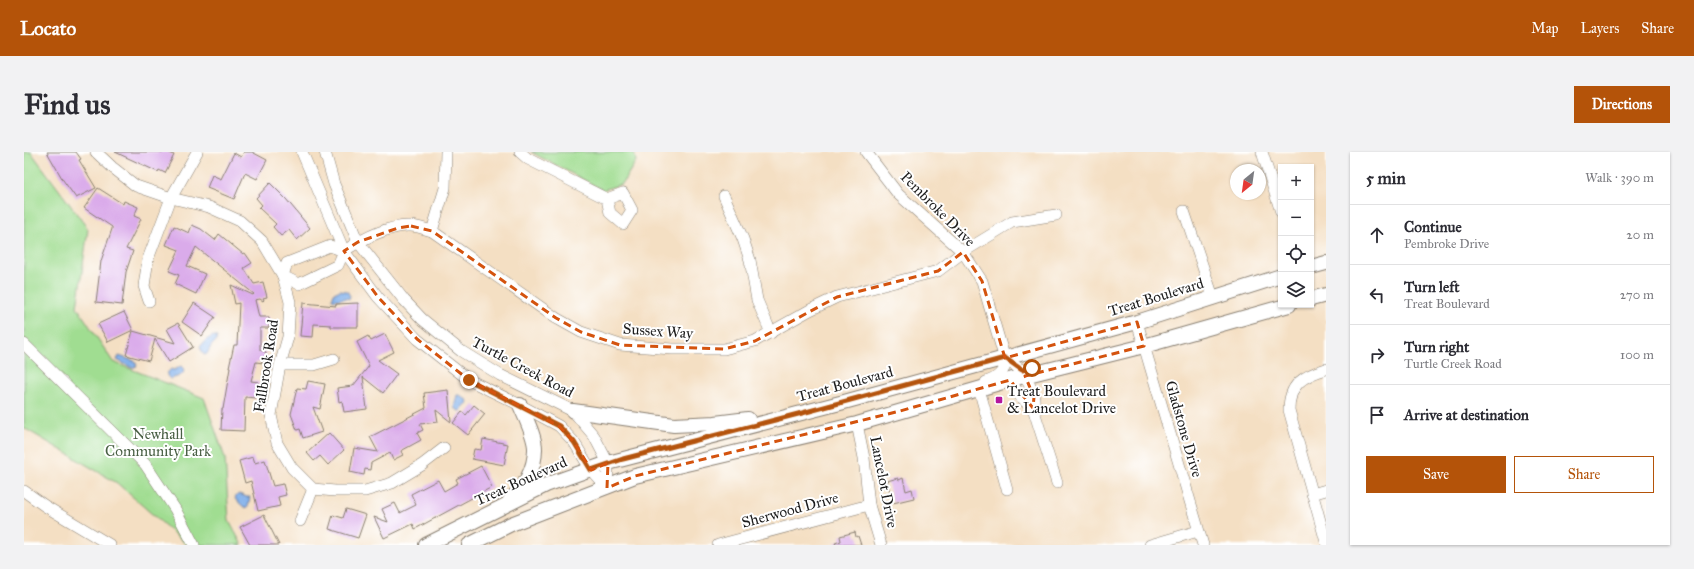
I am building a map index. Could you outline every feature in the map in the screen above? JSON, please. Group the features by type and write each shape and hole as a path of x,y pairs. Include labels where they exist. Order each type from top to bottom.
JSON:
{"main road":[{"path":"1314,266 1326,263"},
{"name":"Treat Boulevard","path":"426,545 546,486 608,464 1137,322 1278,277"},
{"path":"1314,298 1326,295"},
{"path":"469,545 511,524 608,488 635,476 857,424 1010,380 1144,346 1278,308"},
{"path":"504,506 517,494 530,474 535,448 528,423 520,405"},
{"path":"573,411 674,425 715,424 806,412"}],"street":[{"name":"Fallbrook Road","path":"96,152 136,186 171,198 210,207 240,221 262,241 283,276 290,302 288,337 280,365 271,415 277,443 292,468 313,489"},
{"path":"150,301 144,286 148,259 171,198 197,152"},
{"path":"302,152 344,251 378,297 418,339 469,380 559,426 574,442 591,470 608,488"},
{"name":"Turtle Creek Road","path":"325,152 334,184 358,242 404,300 422,319 461,351 500,375 573,411 594,436 608,464 608,488"},
{"path":"432,231 445,188 446,152"},
{"path":"520,152 528,159 607,199"},
{"name":"Pembroke Drive","path":"868,152 898,194 963,252 982,281 1005,358"},
{"path":"1262,152 1278,203"},
{"path":"724,196 747,253 757,300 771,333"},
{"path":"1184,211 1214,297"},
{"name":"Sussex Way","path":"344,251 358,242 398,228 411,226 432,231 556,318 581,332 620,346 672,349 724,349 755,341 810,310 837,297 938,271 963,252 1012,222 1056,215"},
{"path":"330,246 344,251 338,265 299,284 283,276 286,263 330,246"},
{"name":"Gladstone Drive","path":"1137,322 1202,545"},
{"path":"24,344 145,464 175,509 194,545"},
{"path":"280,365 314,365 334,358"},
{"path":"1005,358 1022,370 1049,364 1057,368"},
{"path":"905,410 908,405 914,401 993,380 1002,373 1006,363 1005,358"},
{"path":"1326,369 1308,374 1293,388 1289,398 1289,410 1326,542"},
{"path":"1025,376 1034,397 1035,402 1033,408"},
{"path":"1010,380 1022,399 1033,408 1057,483"},
{"path":"979,389 1007,489"},
{"name":"Lancelot Drive","path":"857,424 864,458 869,505 881,545"},
{"path":"300,521 313,489 365,491 392,483 422,465 444,448"},
{"path":"1312,494 1326,490"},
{"path":"24,491 45,506 110,545"},
{"name":"Sherwood Drive","path":"718,545 869,505"},
{"path":"1150,545 1198,531"}],"highlighted area":[{"path":"411,226 432,231 556,318 581,332 620,345 724,349 755,341 837,297 938,271 963,252 982,281 1005,358 1137,322 1144,346 1025,376 1034,397 1033,408 1010,380 900,411 635,476 607,488 608,463 591,470 574,442 559,426 469,380 417,339 378,297 344,251 358,242 398,228"}],"green space":[{"name":"Newhall Community Park","path":"24,152 31,152 88,229 77,307 113,362 204,398 225,458 229,521 242,545 187,545 117,483 24,428"},
{"path":"531,152 634,152 636,161 622,184 603,190"}],"water":[{"path":"340,290 347,291 350,296 349,299 332,299 334,293"},
{"path":"213,336 217,337 216,341 211,346 207,354 204,355 200,347 206,340"},
{"path":"119,356 135,361 137,366 132,368 117,360"},
{"path":"181,366 183,367 184,372 180,376 170,379 167,376 167,373 171,369 174,370"},
{"path":"457,395 460,395 468,401 461,411 454,408"},
{"path":"239,494 250,497 248,507 246,509 235,499"}],"building":[{"path":"47,152 76,152 81,159 79,160 96,188 76,198 63,180"},
{"path":"115,152 168,152 174,155 165,173 159,170 158,172"},
{"path":"244,152 252,152 267,160 257,179 245,173 234,199 207,188 212,175 221,179 234,153 241,157"},
{"path":"270,183 286,199 310,228 297,240 289,230 281,236 273,227 276,224 259,208 262,205 256,198"},
{"path":"98,188 123,204 124,201 138,207 134,216 141,219 126,249 133,251 126,272 122,305 96,302 101,261 112,229 112,227 84,208"},
{"path":"192,225 201,229 215,240 219,234 243,254 245,253 252,263 244,268 254,284 263,282 267,297 263,298 263,301 260,299 255,300 259,317 269,317 269,328 260,328 260,350 266,352 264,363 256,362 251,381 259,382 256,398 245,397 244,431 221,430 222,409 229,368 234,345 237,345 239,303 235,304 231,285 253,295 254,294 196,247 187,266 205,274 196,294 175,284 179,275 169,271 179,250 166,245 174,226 189,233"},
{"path":"194,303 215,317 202,336 182,322"},
{"path":"303,303 336,306 336,304 358,303 358,327 331,327 331,325 314,324 313,337 300,336"},
{"path":"124,312 133,330 108,342 98,324"},
{"path":"178,323 193,347 169,362 155,339 149,361 126,355 133,331 175,343 167,329"},
{"path":"385,334 394,352 378,360 397,374 383,393 363,377 367,409 344,412 342,401 339,402 337,388 353,386 369,366 357,342 368,336 371,341"},
{"path":"308,381 325,384 320,409 313,407 322,432 303,438 300,429 297,430 291,414 297,388 306,389"},
{"path":"448,390 451,422 436,410 438,422 420,424 423,430 417,433 421,440 401,451 403,455 393,460 390,453 371,463 370,470 365,469 364,475 350,472 354,448 378,452 370,437 426,408 424,393"},
{"path":"474,405 485,414 468,435 453,423 462,412 466,415"},
{"path":"329,433 344,450 328,465 320,456 314,461 307,453"},
{"path":"483,439 508,444 504,465 472,459 474,449 481,450"},
{"path":"253,457 255,463 265,460 273,486 283,484 286,495 278,497 280,506 258,511 251,481 245,483 239,461"},
{"path":"481,466 492,487 415,529 413,524 384,538 374,517 388,522 382,509 395,503 400,513 416,505 411,494 438,480 444,491 458,483 456,479"},
{"path":"898,478 899,480 903,478 906,491 912,489 914,498 893,503 887,481"},
{"path":"346,509 366,515 358,538 329,529 333,515 343,518"},
{"path":"264,515 279,545 250,545 240,527"},
{"path":"855,532 861,545 836,545 835,543 841,541 840,536"}],"place":[{"name":"Treat Boulevard & Lancelot Drive","path":"999,400"}],"route":[{"path":"469,380 559,426 574,442 591,470 623,459 806,412 1005,358 1022,370 1032,368"}]}
